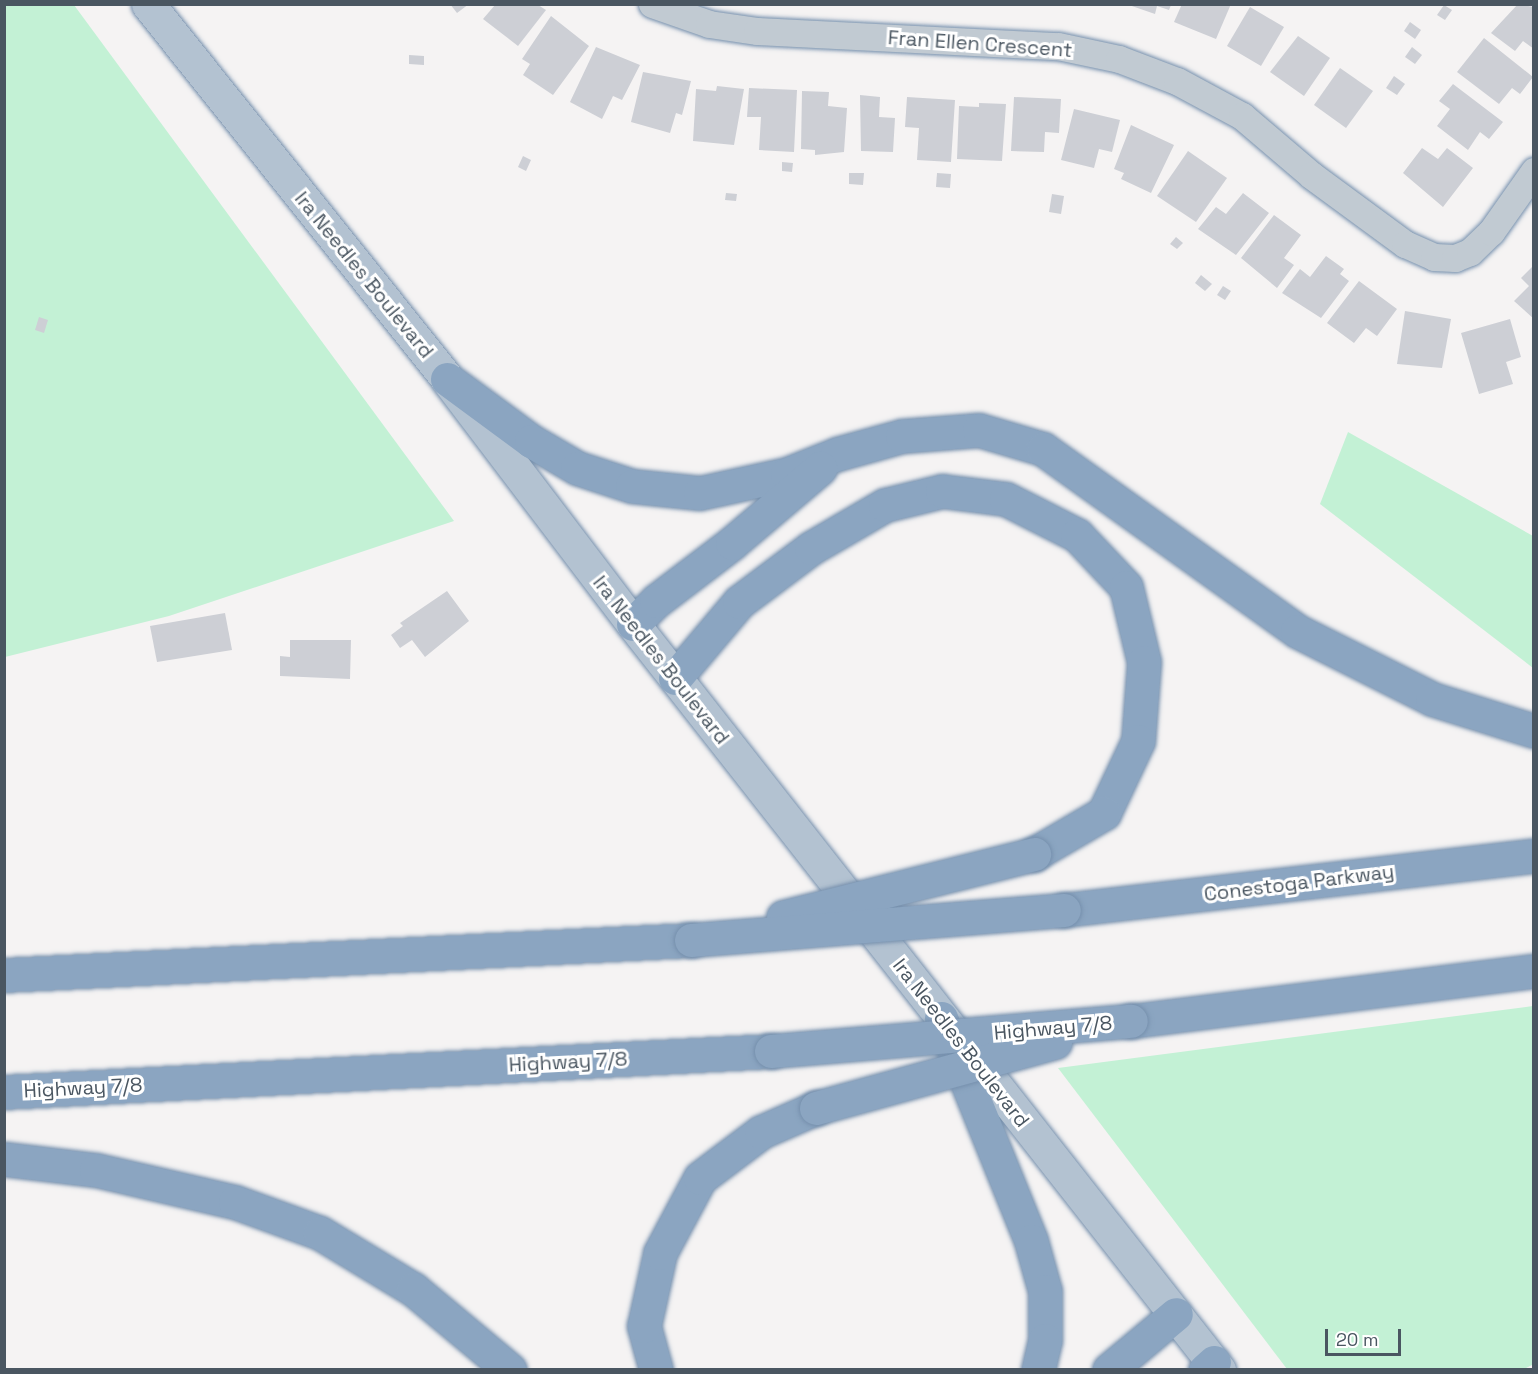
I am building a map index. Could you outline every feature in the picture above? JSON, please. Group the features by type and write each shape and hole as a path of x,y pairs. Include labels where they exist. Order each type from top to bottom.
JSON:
{"highway":[{"path":"447,379 531,441 577,468 632,486 700,493 787,474 837,454 902,436 979,430 1043,449 1297,631 1432,699 1533,731"},
{"path":"633,624 656,600 732,543 837,454"},
{"path":"4,975 692,940 1034,854 1104,813 1138,741 1144,663 1126,587 1077,535 1006,499 942,491 885,505 811,548 739,602 675,678"},
{"name":"Conestoga Parkway","path":"692,940 1064,910 1533,856"},
{"path":"656,1370 644,1326 660,1253 700,1178 761,1132 816,1108 1131,1021 1533,971"},
{"path":"941,1018 1031,1241 1045,1291 1045,1340 1038,1370"},
{"name":"Highway 7/8","path":"4,1092 771,1051 1131,1021"},
{"path":"4,1160 96,1170 235,1202 320,1233 413,1289 510,1370"},
{"path":"1108,1370 1176,1314"}],"main road":[{"name":"Ira Needles Boulevard","path":"148,4 447,379 675,678 1176,1314 1213,1367"}],"street":[{"name":"Fran Ellen Crescent","path":"652,4 709,24 757,31 1058,46 1119,59 1177,81 1242,116 1358,210 1405,244 1434,257 1455,258 1470,252 1491,232 1533,171"}],"green space":[{"path":"5,5 74,5 454,521 169,616 5,657"},
{"path":"1348,432 1533,536 1533,668 1320,504"},
{"path":"1533,1006 1534,1364 1524,1369 1287,1369 1058,1068"}],"building":[{"path":"450,4 469,4 457,13"},
{"path":"1126,4 1171,5 1169,10 1157,6 1155,14"},
{"path":"1182,4 1231,4 1216,39 1174,22"},
{"path":"1518,4 1534,7 1534,49 1523,41 1515,51 1491,33"},
{"path":"495,5 538,5 546,10 518,46 483,19"},
{"path":"1444,5 1452,10 1445,20 1437,15"},
{"path":"1250,7 1284,27 1261,66 1227,46"},
{"path":"551,16 589,46 553,95 523,75 530,64 522,59"},
{"path":"1410,22 1421,30 1415,39 1404,31"},
{"path":"1298,36 1330,58 1304,96 1270,72"},
{"path":"1484,38 1533,77 1520,94 1512,88 1499,104 1457,72"},
{"path":"596,47 640,65 622,100 613,96 602,119 570,102"},
{"path":"1412,47 1422,55 1415,64 1405,57"},
{"path":"409,55 424,56 424,65 409,64"},
{"path":"1340,68 1373,91 1346,128 1314,105"},
{"path":"643,72 691,81 682,115 676,113 670,133 631,122"},
{"path":"1394,76 1405,84 1397,95 1386,88"},
{"path":"1453,84 1503,122 1489,139 1480,132 1468,150 1437,126 1450,109 1439,101"},
{"path":"717,86 744,89 734,145 693,141 696,89 716,91"},
{"path":"749,88 797,90 794,152 759,150 761,117 747,117"},
{"path":"802,91 829,92 828,106 847,108 844,152 815,155 815,150 801,149"},
{"path":"860,95 880,97 879,117 895,118 893,152 861,151"},
{"path":"907,97 955,100 951,162 917,160 919,128 905,127"},
{"path":"1014,97 1061,99 1059,133 1045,132 1044,152 1011,151"},
{"path":"979,103 1006,104 1002,161 957,159 959,106 979,107"},
{"path":"1074,109 1120,120 1112,152 1099,149 1094,168 1061,160"},
{"path":"1131,125 1174,145 1151,193 1121,179 1124,173 1114,169"},
{"path":"1422,148 1438,159 1447,148 1473,168 1443,207 1403,173"},
{"path":"1188,151 1227,178 1196,222 1157,196"},
{"path":"523,156 531,160 526,171 518,167"},
{"path":"782,162 793,163 792,172 782,171"},
{"path":"849,173 864,173 863,185 849,184"},
{"path":"937,173 951,174 950,188 936,187"},
{"path":"726,193 737,194 736,201 725,200"},
{"path":"1243,193 1269,213 1236,255 1198,229 1216,207 1226,214"},
{"path":"1052,194 1064,196 1061,214 1049,212"},
{"path":"1274,215 1301,235 1284,258 1294,265 1277,288 1241,258"},
{"path":"1176,237 1183,243 1177,249 1170,244"},
{"path":"1326,256 1344,269 1340,274 1349,281 1321,318 1282,293 1300,269 1310,277"},
{"path":"1534,265 1534,319 1514,301 1529,286 1521,278"},
{"path":"1201,275 1212,284 1205,291 1195,283"},
{"path":"1359,281 1397,309 1377,336 1366,328 1354,343 1327,323"},
{"path":"1223,286 1231,291 1225,300 1217,295"},
{"path":"1405,311 1451,319 1442,368 1397,364"},
{"path":"39,317 48,320 44,333 35,330"},
{"path":"1510,319 1521,357 1506,362 1513,384 1479,394 1461,333"},
{"path":"447,591 469,621 425,657 412,640 400,648 391,635 403,626 400,623"},
{"path":"225,613 232,650 157,662 150,626"},
{"path":"290,640 351,640 350,679 280,676 280,656 290,657"}]}
